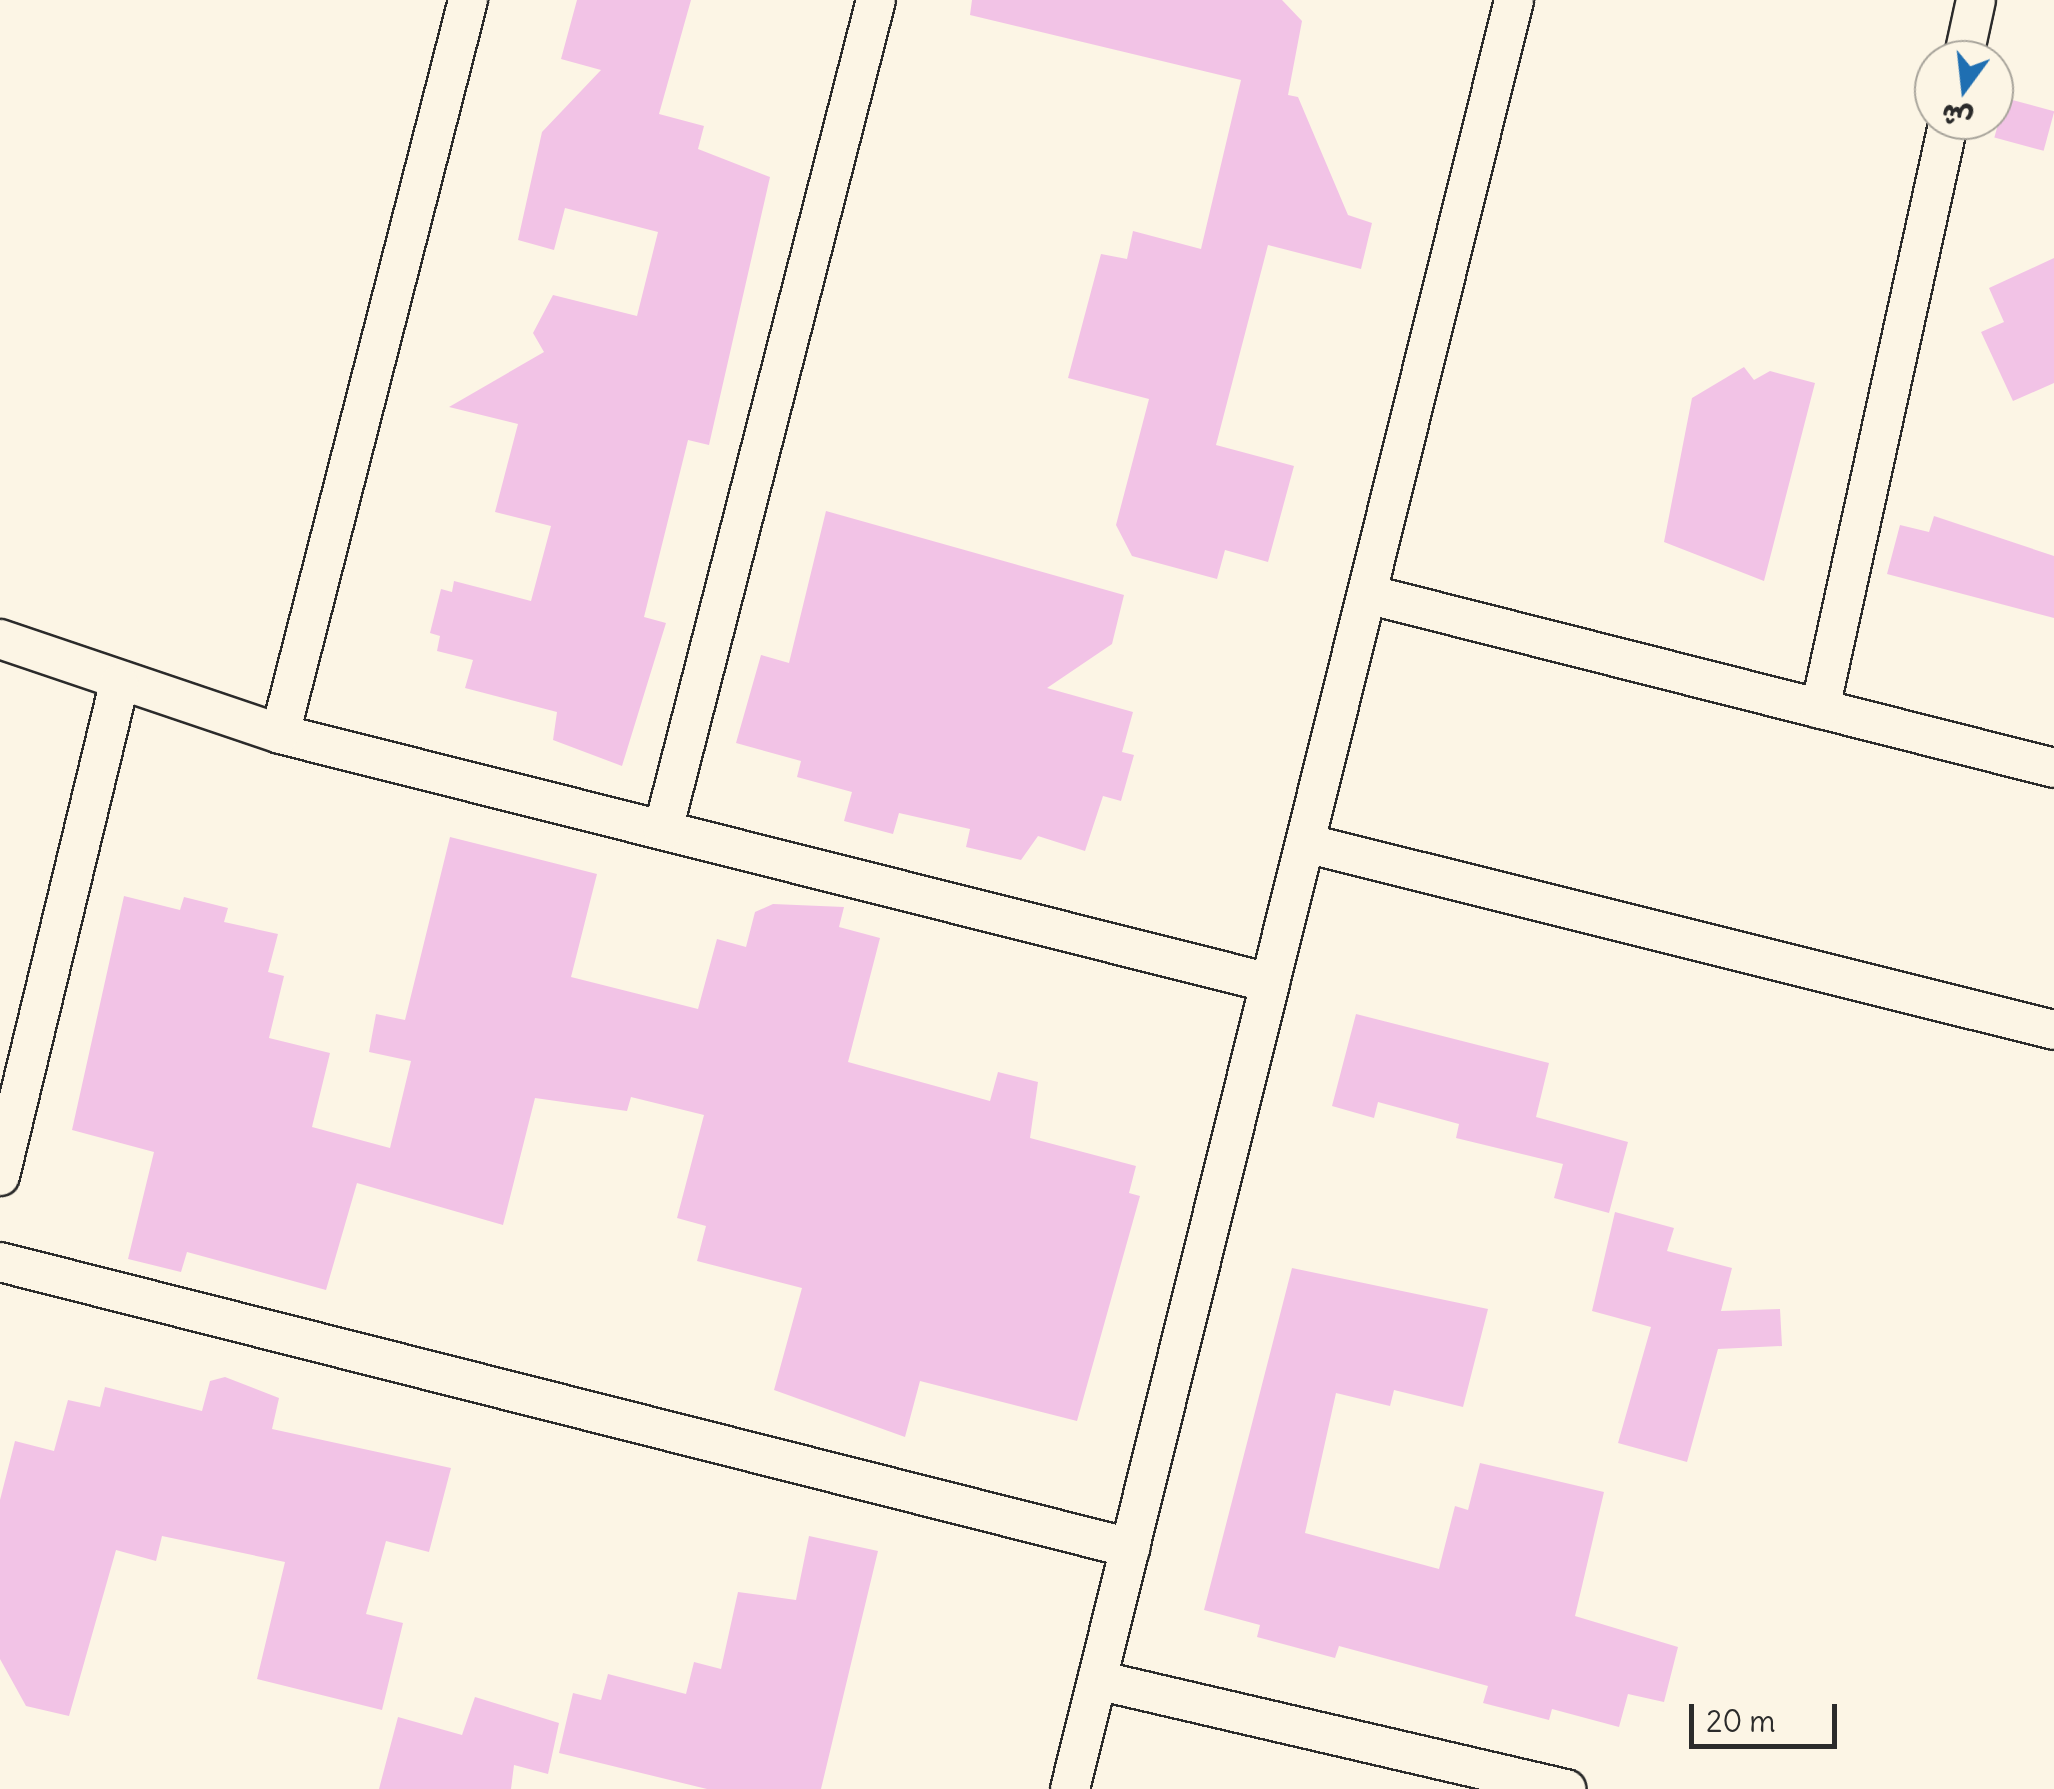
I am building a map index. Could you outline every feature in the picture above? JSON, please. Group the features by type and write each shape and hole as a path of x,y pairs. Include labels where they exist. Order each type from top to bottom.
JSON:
{"street":[{"path":"280,734 468,0"},
{"path":"663,830 876,0"},
{"path":"1070,1789 1514,0"},
{"path":"1967,40 1976,0"},
{"path":"1820,709 1946,140"},
{"path":"1367,594 2054,768"},
{"path":"0,639 119,684 280,734 1270,984"},
{"path":"0,1176 119,684"},
{"path":"1305,842 2054,1030"},
{"path":"0,1262 1130,1548"},
{"path":"1098,1680 1567,1789"}],"building":[{"path":"577,0 691,0 659,114 704,126 698,149 770,177 709,445 688,440 644,617 666,623 622,766 553,740 557,712 465,688 473,660 437,651 440,636 430,633 441,589 452,592 454,581 531,601 551,526 495,512 518,424 449,407 544,352 533,333 553,295 637,316 658,232 565,208 554,250 518,240 542,132 601,70 561,59"},
{"path":"972,0 1282,0 1302,21 1288,95 1298,97 1348,215 1372,223 1361,269 1268,245 1216,445 1294,466 1268,562 1225,550 1217,579 1132,556 1116,525 1149,399 1068,378 1101,254 1127,259 1133,231 1201,249 1241,80 970,15"},
{"path":"2014,100 2054,111 2044,151 2003,140 2014,140"},
{"path":"2054,258 2054,383 2013,401 1981,332 2004,322 1989,288"},
{"path":"1744,367 1754,380 1770,371 1815,383 1764,581 1664,542 1692,398"},
{"path":"826,511 1124,595 1112,644 1047,688 1133,712 1122,752 1134,755 1121,801 1103,796 1085,851 1038,836 1021,860 966,847 970,829 899,813 893,834 844,821 852,792 797,777 801,761 736,743 761,655 789,663"},
{"path":"1934,516 2054,556 2054,618 1887,574 1900,525 1929,532"},
{"path":"450,837 597,874 571,977 698,1009 717,939 746,947 755,912 773,904 844,907 839,927 880,938 848,1062 990,1101 998,1072 1038,1082 1030,1138 1136,1166 1129,1193 1140,1196 1077,1421 920,1381 905,1437 774,1390 802,1288 697,1261 706,1226 677,1218 704,1115 631,1097 627,1111 535,1098 503,1225 357,1183 326,1290 187,1252 181,1272 128,1259 154,1152 72,1130 124,896 180,910 184,897 228,908 224,922 278,934 268,972 284,976 269,1038 330,1053 312,1127 390,1148 411,1061 369,1052 376,1014 405,1020"},
{"path":"1356,1014 1549,1063 1536,1117 1628,1142 1609,1213 1554,1198 1563,1164 1456,1138 1459,1124 1378,1102 1374,1118 1332,1106"},
{"path":"1615,1212 1674,1228 1667,1251 1732,1268 1721,1311 1780,1309 1782,1346 1718,1349 1687,1462 1618,1443 1651,1327 1592,1311"},
{"path":"1292,1268 1488,1309 1463,1407 1394,1390 1390,1406 1336,1393 1305,1533 1439,1569 1455,1506 1468,1510 1480,1463 1604,1492 1575,1616 1678,1647 1664,1702 1628,1694 1619,1727 1552,1709 1549,1720 1483,1703 1488,1686 1339,1646 1335,1658 1257,1637 1260,1625 1204,1610"},
{"path":"225,1377 279,1398 272,1429 451,1468 429,1552 386,1541 366,1614 403,1623 382,1710 257,1679 285,1562 162,1536 156,1561 116,1550 69,1716 26,1706 0,1659 0,1500 15,1441 54,1451 68,1400 100,1407 105,1387 202,1411 210,1381"},
{"path":"809,1536 878,1551 821,1789 707,1789 559,1753 573,1693 601,1700 608,1674 686,1694 694,1662 721,1669 738,1592 796,1600"},
{"path":"475,1697 559,1723 548,1774 514,1765 511,1789 379,1789 398,1717 462,1735"}]}
